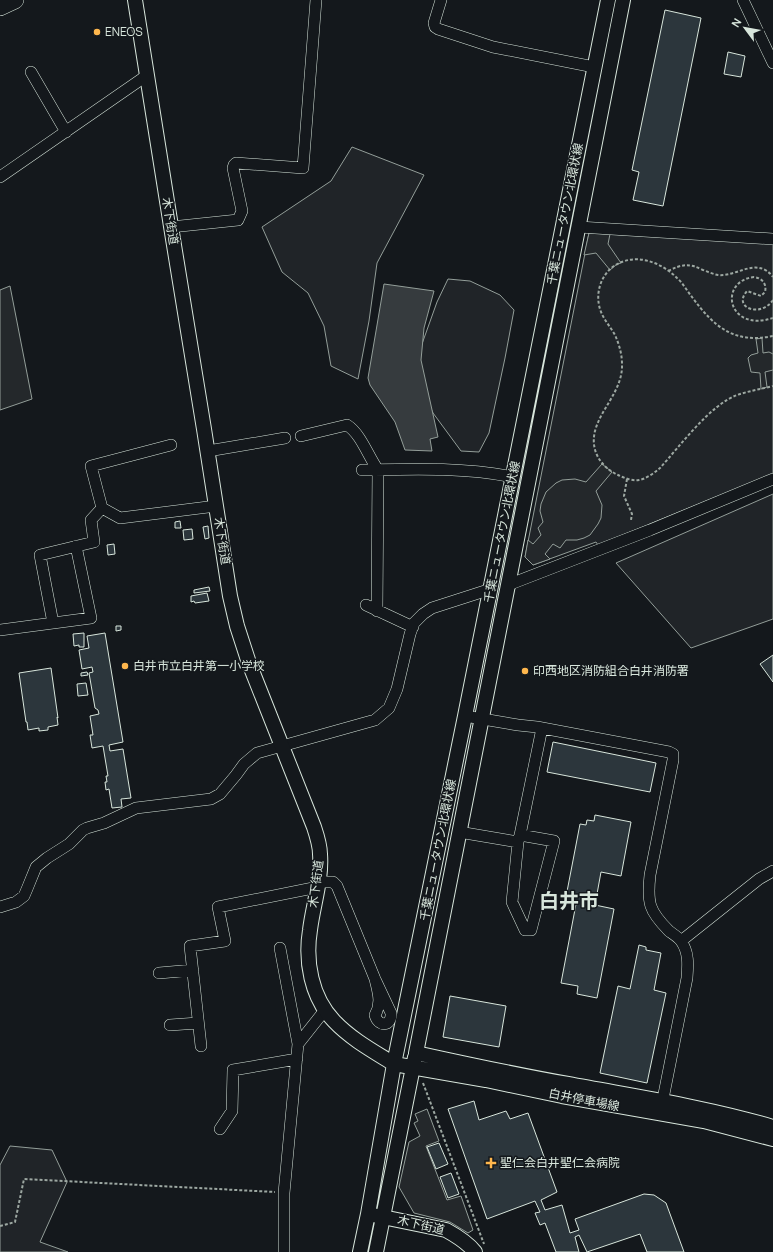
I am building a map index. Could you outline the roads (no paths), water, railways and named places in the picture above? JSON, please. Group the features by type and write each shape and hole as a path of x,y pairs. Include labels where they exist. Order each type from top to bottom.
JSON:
{"highway":[{"path":"0,7 15,0"}],"main road":[{"name":"木下街道","path":"135,0 230,596 237,626 250,663 314,827 320,852 320,872 309,931 309,969 318,996 325,1010 344,1031 394,1064"},
{"name":"千葉ニュータウン北環状線","path":"394,1064 491,589 608,0"},
{"name":"千葉ニュータウン北環状線","path":"414,1060 623,0"},
{"path":"368,1048 398,1050 414,1060"},
{"name":"木下街道","path":"384,1217 414,1060"},
{"name":"白井停車場線","path":"394,1064 414,1060 486,1080 562,1096 661,1107 748,1120 773,1127"},
{"path":"360,1252 394,1064"},
{"name":"白井停車場線","path":"661,1107 704,1121 773,1139"},
{"name":"木下街道","path":"368,1214 446,1230 457,1236 471,1247 480,1250"},
{"path":"376,1252 384,1217"}],"street":[{"path":"171,227 238,220 242,211 233,168 236,163 303,168 316,0"},
{"path":"441,0 434,23 435,27 438,29 493,47 594,67"},
{"path":"743,0 773,63"},
{"path":"31,72 66,132"},
{"path":"0,177 146,76"},
{"path":"578,227 773,239"},
{"path":"302,436 347,425 354,429 378,470 377,611"},
{"path":"208,451 285,438"},
{"path":"171,445 91,466 102,508 120,518 216,506"},
{"path":"362,470 431,469 489,472 513,477"},
{"path":"508,585 657,527 773,479"},
{"path":"53,623 40,555 94,542 91,520 102,508"},
{"path":"0,630 91,618 76,546"},
{"path":"0,907 16,902 24,896 36,867 69,844 87,828 136,808 211,798 220,794 244,764 257,753 375,720 388,708 397,689 414,623 422,614 432,608 491,589"},
{"path":"366,606 413,627"},
{"path":"465,716 542,728 672,754 673,760 648,892 653,913 681,941 688,958 687,978 661,1107"},
{"path":"459,832 519,838 554,841 531,930 525,930 512,902 519,838 542,728"},
{"path":"681,941 759,879 773,871"},
{"path":"200,1046 190,946 225,941 218,907 332,882 337,886 375,980"},
{"path":"280,948 298,1044 284,1193 284,1252"},
{"path":"159,973 193,970"},
{"path":"298,1044 325,1010"},
{"path":"170,1026 198,1023"},
{"path":"220,1128 232,1111 233,1070 297,1059"}],"place":[{"name":"ENEOS","path":"97,32"},
{"name":"白井市立白井第一小学校","path":"125,666"},
{"name":"印西地区消防組合白井消防署","path":"525,671"},
{"name":"聖仁会白井聖仁会病院","path":"491,1163"}],"district":[{"name":"白井市","path":"569,901"}]}
